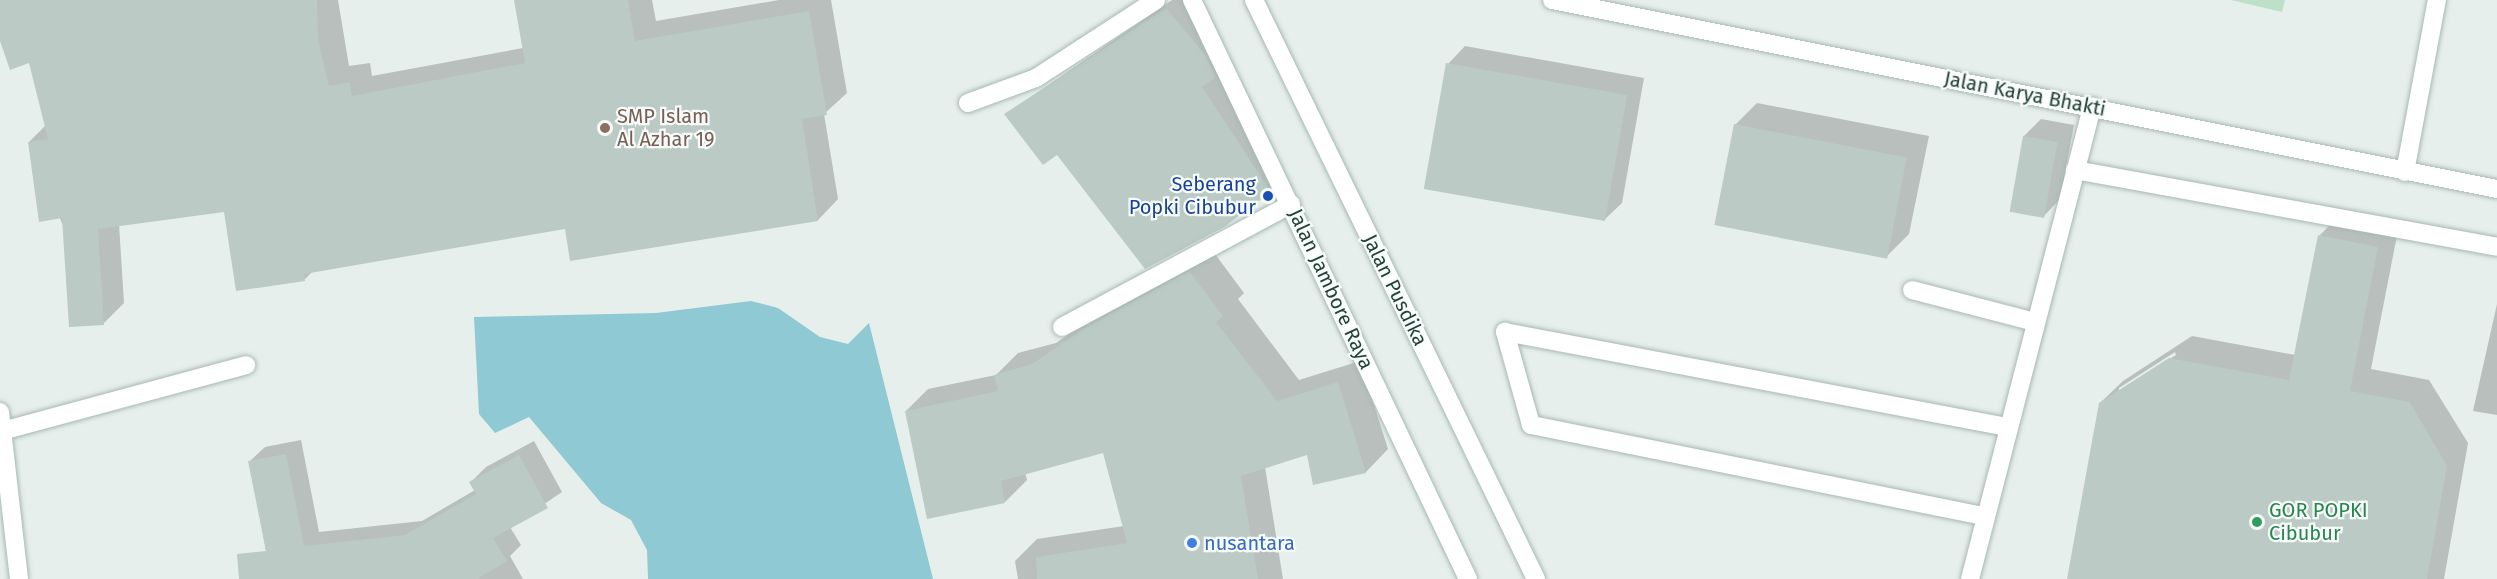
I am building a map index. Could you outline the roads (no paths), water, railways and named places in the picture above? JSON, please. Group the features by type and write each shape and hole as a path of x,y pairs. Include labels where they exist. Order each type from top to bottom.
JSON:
{"street":[{"path":"968,103 1036,78 1156,0"},
{"name":"Jalan Jambore Raya","path":"1192,0 1291,204 1467,579"},
{"name":"Jalan Pusdika","path":"1254,0 1536,579"},
{"name":"Jalan Karya Bhakti","path":"1552,0 2497,189"},
{"path":"2405,172 2437,0"},
{"path":"1970,579 1983,516 2092,107"},
{"path":"2075,170 2497,247"},
{"path":"1062,327 1291,204"},
{"path":"1912,290 2035,322"},
{"path":"1983,516 1531,425 1505,332 2007,427"},
{"path":"2,431 246,365"},
{"path":"0,412 19,579"}],"water":[{"path":"751,301 778,308 820,337 848,344 869,323 933,579 648,579 647,550 631,520 601,503 529,417 495,433 479,414 474,317 656,313"}],"place":[{"name":"SMP Islam Al Azhar 19","path":"605,128"},
{"name":"Seberang Popki Cibubur","path":"1268,196"},
{"name":"GOR POPKI Cibubur","path":"2257,522"},
{"name":"nusantara","path":"1192,543"}]}
